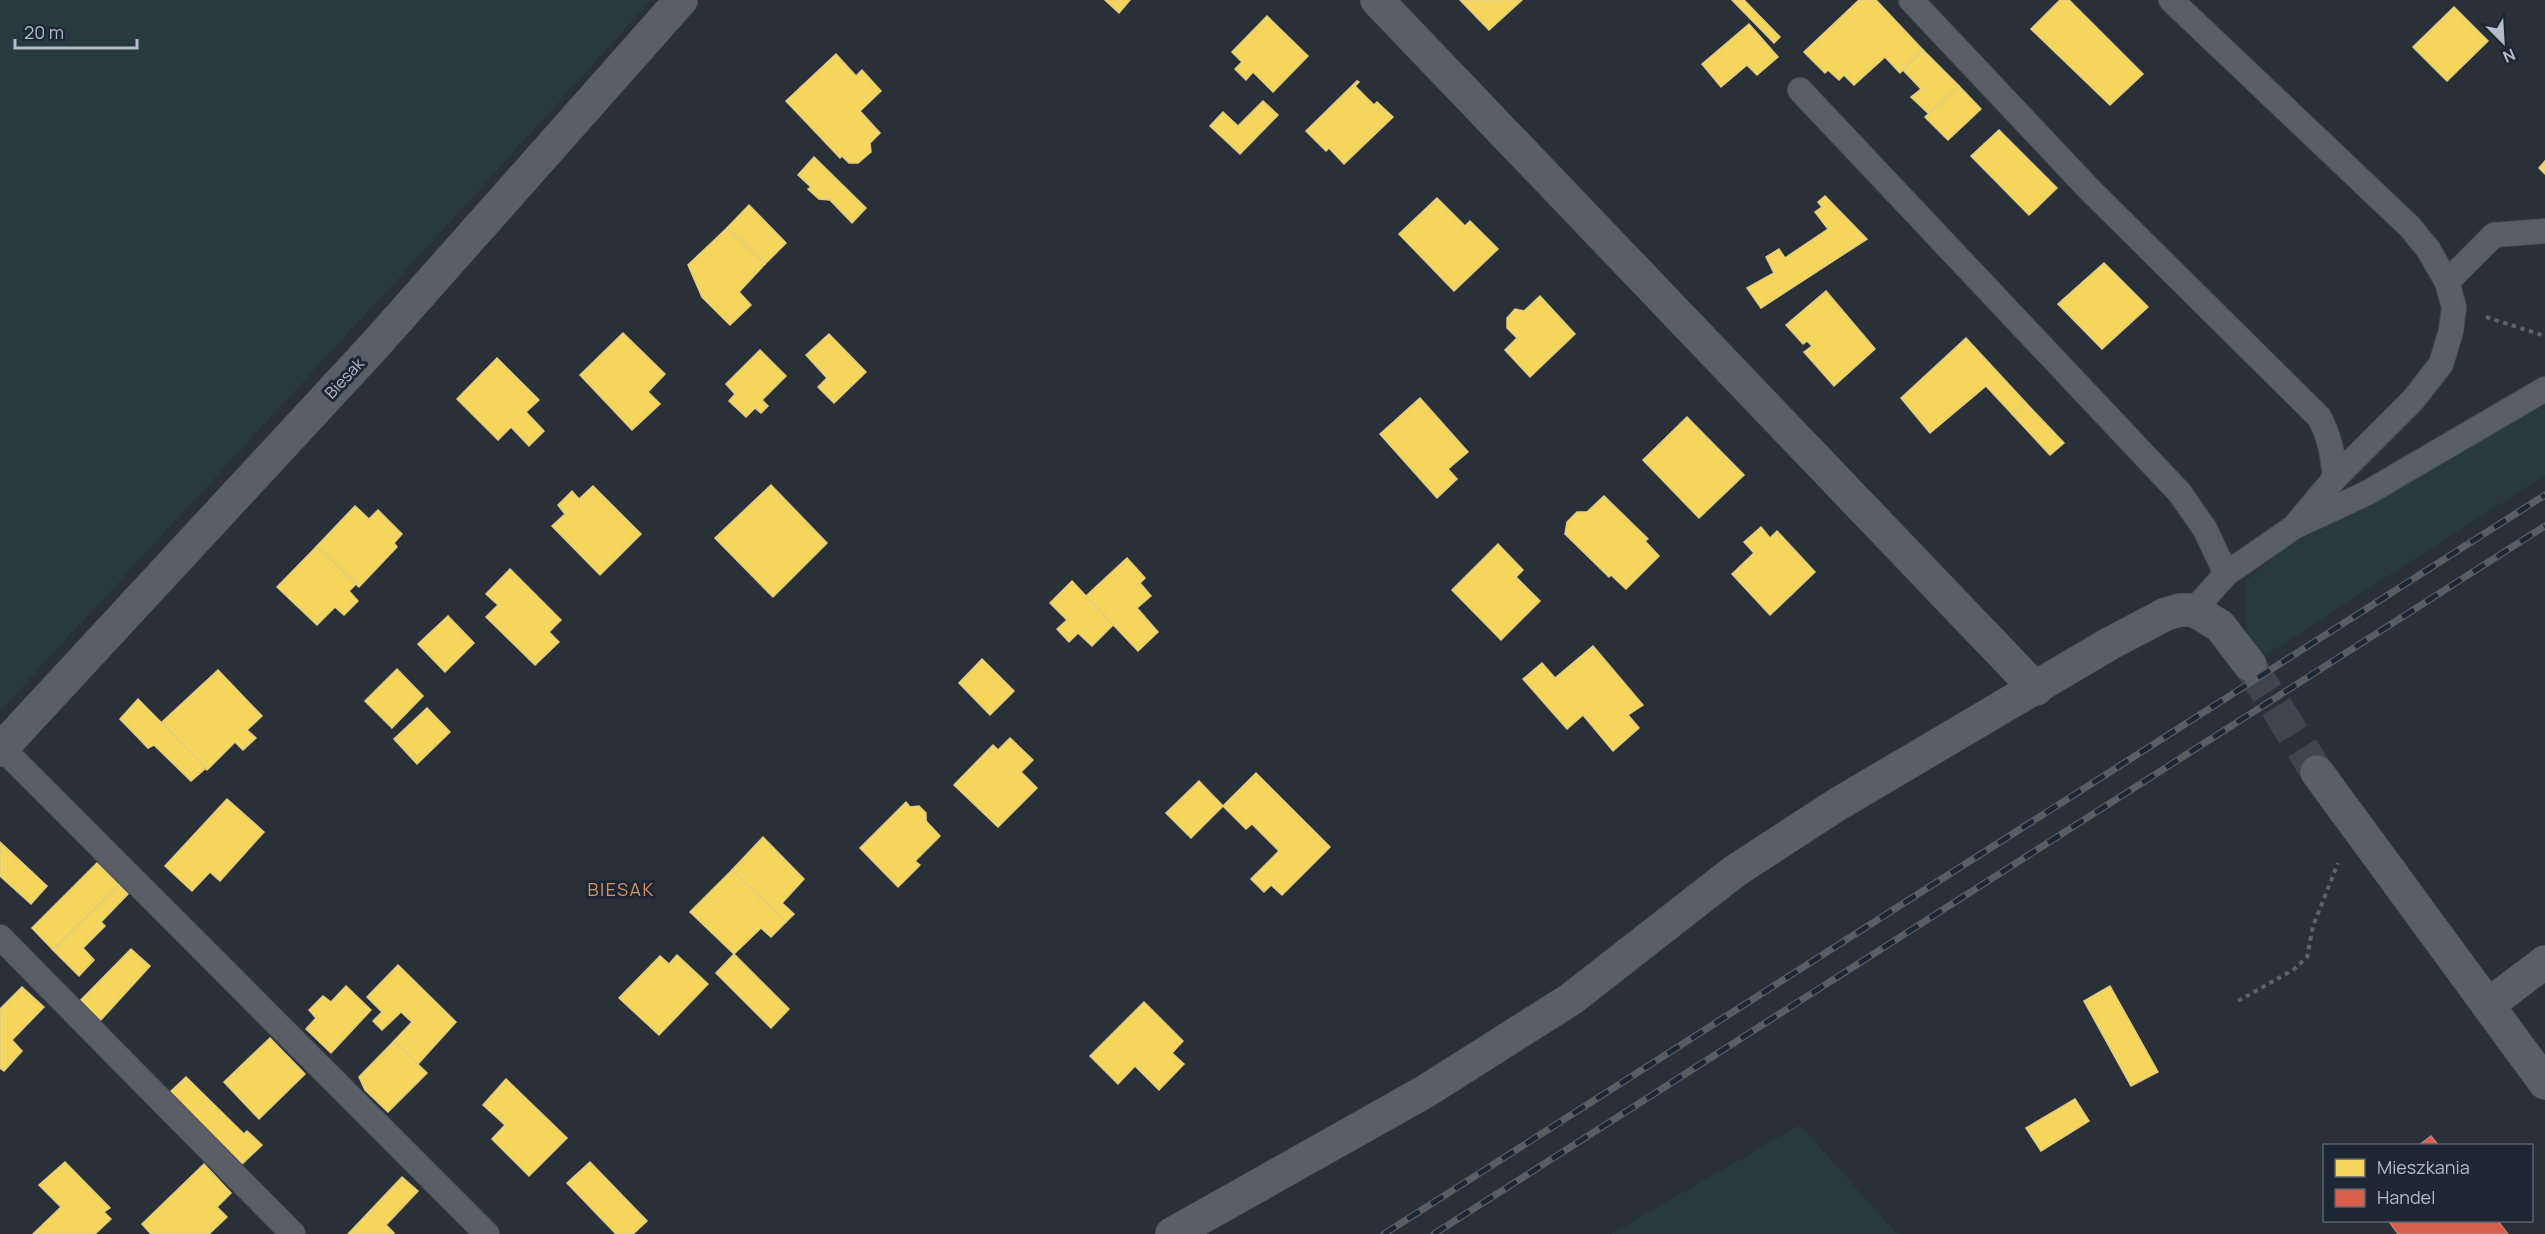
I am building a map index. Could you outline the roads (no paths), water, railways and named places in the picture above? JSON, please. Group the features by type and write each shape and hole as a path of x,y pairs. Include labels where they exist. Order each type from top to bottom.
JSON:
{"street":[{"name":"Biesak","path":"1,749 375,345 681,0"},
{"path":"1377,0 2036,689"},
{"path":"1172,1234 1426,1091 1571,999 1744,865 1838,804 2109,644 2166,615 2180,610 2194,610 2220,626 2250,665"},
{"path":"2317,772 2545,1083"},
{"path":"2488,1005 2545,962"}],"lane":[{"path":"1911,0 2090,190 2319,417 2328,435 2335,478"},
{"path":"2171,0 2410,227 2428,249 2447,282 2454,307 2451,331 2441,364 2413,400 2335,478 2294,527"},
{"path":"1800,90 2179,492 2205,529 2226,574"},
{"path":"2447,282 2494,235 2545,231"},
{"path":"2194,610 2226,574 2294,527 2367,493 2545,389"},
{"path":"1,749 487,1234"},
{"path":"0,937 293,1234"}],"tunnel":[{"path":"2250,665 2317,772"}],"railway":[{"path":"1384,1234 2545,495"},
{"path":"1434,1234 2545,526"}],"district":[{"name":"BIESAK","path":"621,889"}]}
